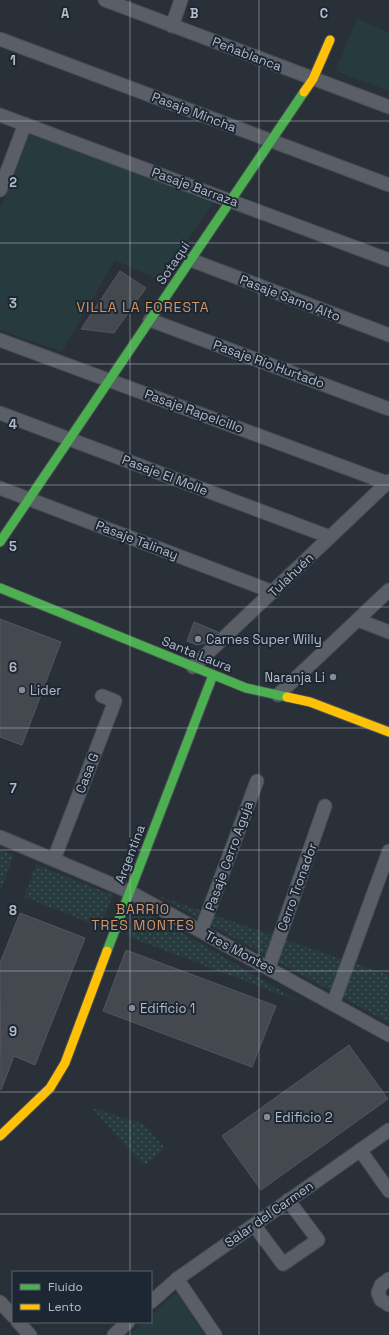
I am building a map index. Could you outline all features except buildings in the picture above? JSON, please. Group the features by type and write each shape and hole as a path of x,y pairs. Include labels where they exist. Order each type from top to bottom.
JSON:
{"street":[{"name":"Peñablanca","path":"105,0 389,107"},
{"path":"172,26 182,0"},
{"name":"Pasaje Mincha","path":"0,39 389,185"},
{"name":"Sotaqui","path":"0,542 313,79 330,40"},
{"name":"Pasaje Barraza","path":"0,115 389,260"},
{"path":"0,189 25,124"},
{"name":"Pasaje Samo Alto","path":"190,260 389,335"},
{"name":"Pasaje Río Hurtado","path":"150,320 389,409"},
{"name":"Pasaje Rapelcillo","path":"0,340 388,482"},
{"name":"Pasaje El Molle","path":"0,413 330,537"},
{"name":"Tulahuén","path":"193,667 388,482"},
{"name":"Pasaje Talinay","path":"0,488 273,592"},
{"name":"Santa Laura","path":"0,588 246,688 323,706 389,732"},
{"path":"278,695 389,590"},
{"path":"358,620 389,632"},
{"name":"Argentina","path":"0,1136 50,1088 65,1064 213,675"},
{"name":"Casa G","path":"54,859 115,701 102,696"},
{"name":"Pasaje Cerro Aguja","path":"201,931 257,781"},
{"name":"Cerro Tronador","path":"269,967 325,806"},
{"name":"Tres Montes","path":"0,837 130,892 269,967 389,1035"},
{"path":"333,1004 389,851"},
{"name":"Salar del Carmen","path":"152,1301 177,1279 389,1130"},
{"path":"360,1150 389,1191"},
{"path":"254,1225 283,1264 318,1240 288,1200"},
{"path":"177,1279 215,1335"},
{"path":"389,1279 381,1285 378,1293 381,1300 389,1305"},
{"path":"1,1304 12,1315"},
{"path":"19,1323 30,1335"},
{"path":"114,1335 127,1323"}],"green space":[{"path":"357,18 389,33 389,91 336,71"},
{"path":"29,134 214,202 159,280 115,260 62,352 0,330 0,209"},
{"path":"0,850 14,855 1,890 0,890"},
{"path":"36,865 113,895 100,927 24,897"},
{"path":"158,896 389,975 389,1023"},
{"path":"138,907 300,1002 127,936"},
{"path":"91,1107 143,1124 165,1148 144,1166"},
{"path":"177,1292 204,1335 129,1335 143,1323 152,1323 152,1314"}],"traffic: fast":[{"path":"0,542 304,92"},
{"path":"0,588 246,688 287,697"},
{"path":"107,951 213,675"}],"traffic: slow":[{"path":"304,92 313,79 330,40"},
{"path":"287,697 310,702 389,732"},
{"path":"0,1136 50,1088 65,1063 107,951"}],"place":[{"name":"Carnes Super Willy","path":"198,639"},
{"name":"Naranja Li","path":"333,677"},
{"name":"Lider","path":"22,690"},
{"name":"Edificio 1","path":"132,1008"},
{"name":"Edificio 2","path":"267,1117"}],"district":[{"name":"VILLA LA FORESTA","path":"143,307"},
{"name":"BARRIO TRES MONTES","path":"143,918"}]}
